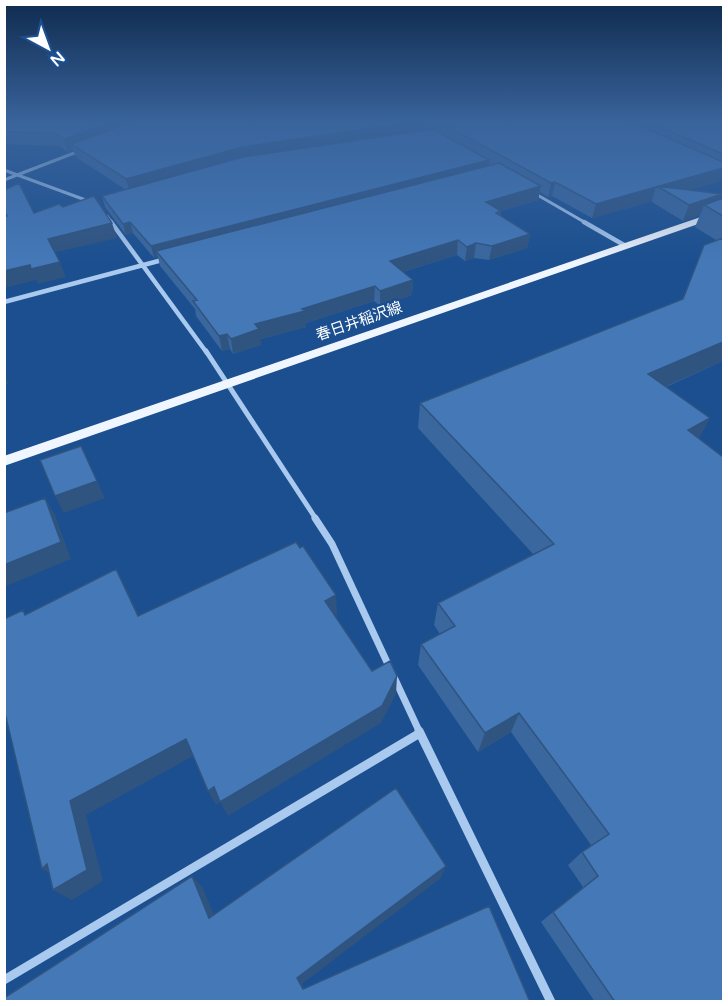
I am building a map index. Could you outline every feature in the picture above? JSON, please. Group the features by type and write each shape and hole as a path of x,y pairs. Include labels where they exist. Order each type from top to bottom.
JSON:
{"main road":[{"name":"春日井稲沢線","path":"4,461 723,212"}],"street":[{"path":"4,180 34,169"},
{"path":"4,170 99,205"},
{"path":"527,189 624,245"},
{"path":"105,213 228,382 332,544 420,733 551,1002"},
{"path":"4,302 167,259"},
{"path":"4,980 420,733"}],"building":[{"path":"110,169 162,169 126,179"},
{"path":"200,169 454,169 151,246 130,222 123,224 102,196"},
{"path":"476,169 510,169 541,186 486,202 501,211 496,213 530,234 492,246 476,243 467,247 458,240 390,261 413,280 380,291 375,286 302,309 305,311 255,324 259,329 231,339 227,334 219,336 193,301 197,300 156,251"},
{"path":"525,169 720,169 596,204 555,182 551,183"},
{"path":"19,183 34,213 59,204 63,207 94,196 112,223 48,239 60,262 31,269 30,265 4,271 4,216 7,216 4,210 4,190"},
{"path":"657,186 722,194 689,205"},
{"path":"723,198 723,216 704,205"},
{"path":"723,238 723,342 648,374 710,418 688,430 723,457 723,1002 615,1002 553,912 598,876 582,852 609,834 519,713 485,733 421,644 455,626 438,603 554,544 420,403 683,299 704,245"},
{"path":"81,446 97,481 55,496 40,460"},
{"path":"45,498 61,542 4,565 4,513"},
{"path":"296,542 300,548 303,546 336,595 325,601 372,671 390,661 397,676 382,706 220,802 214,787 208,791 186,739 70,801 87,870 53,890 47,864 42,869 4,709 4,619 23,610 25,615 116,569 138,616"},
{"path":"396,788 446,866 297,978 303,989 489,906 530,1002 4,1002 4,998 192,876 209,918"}]}
